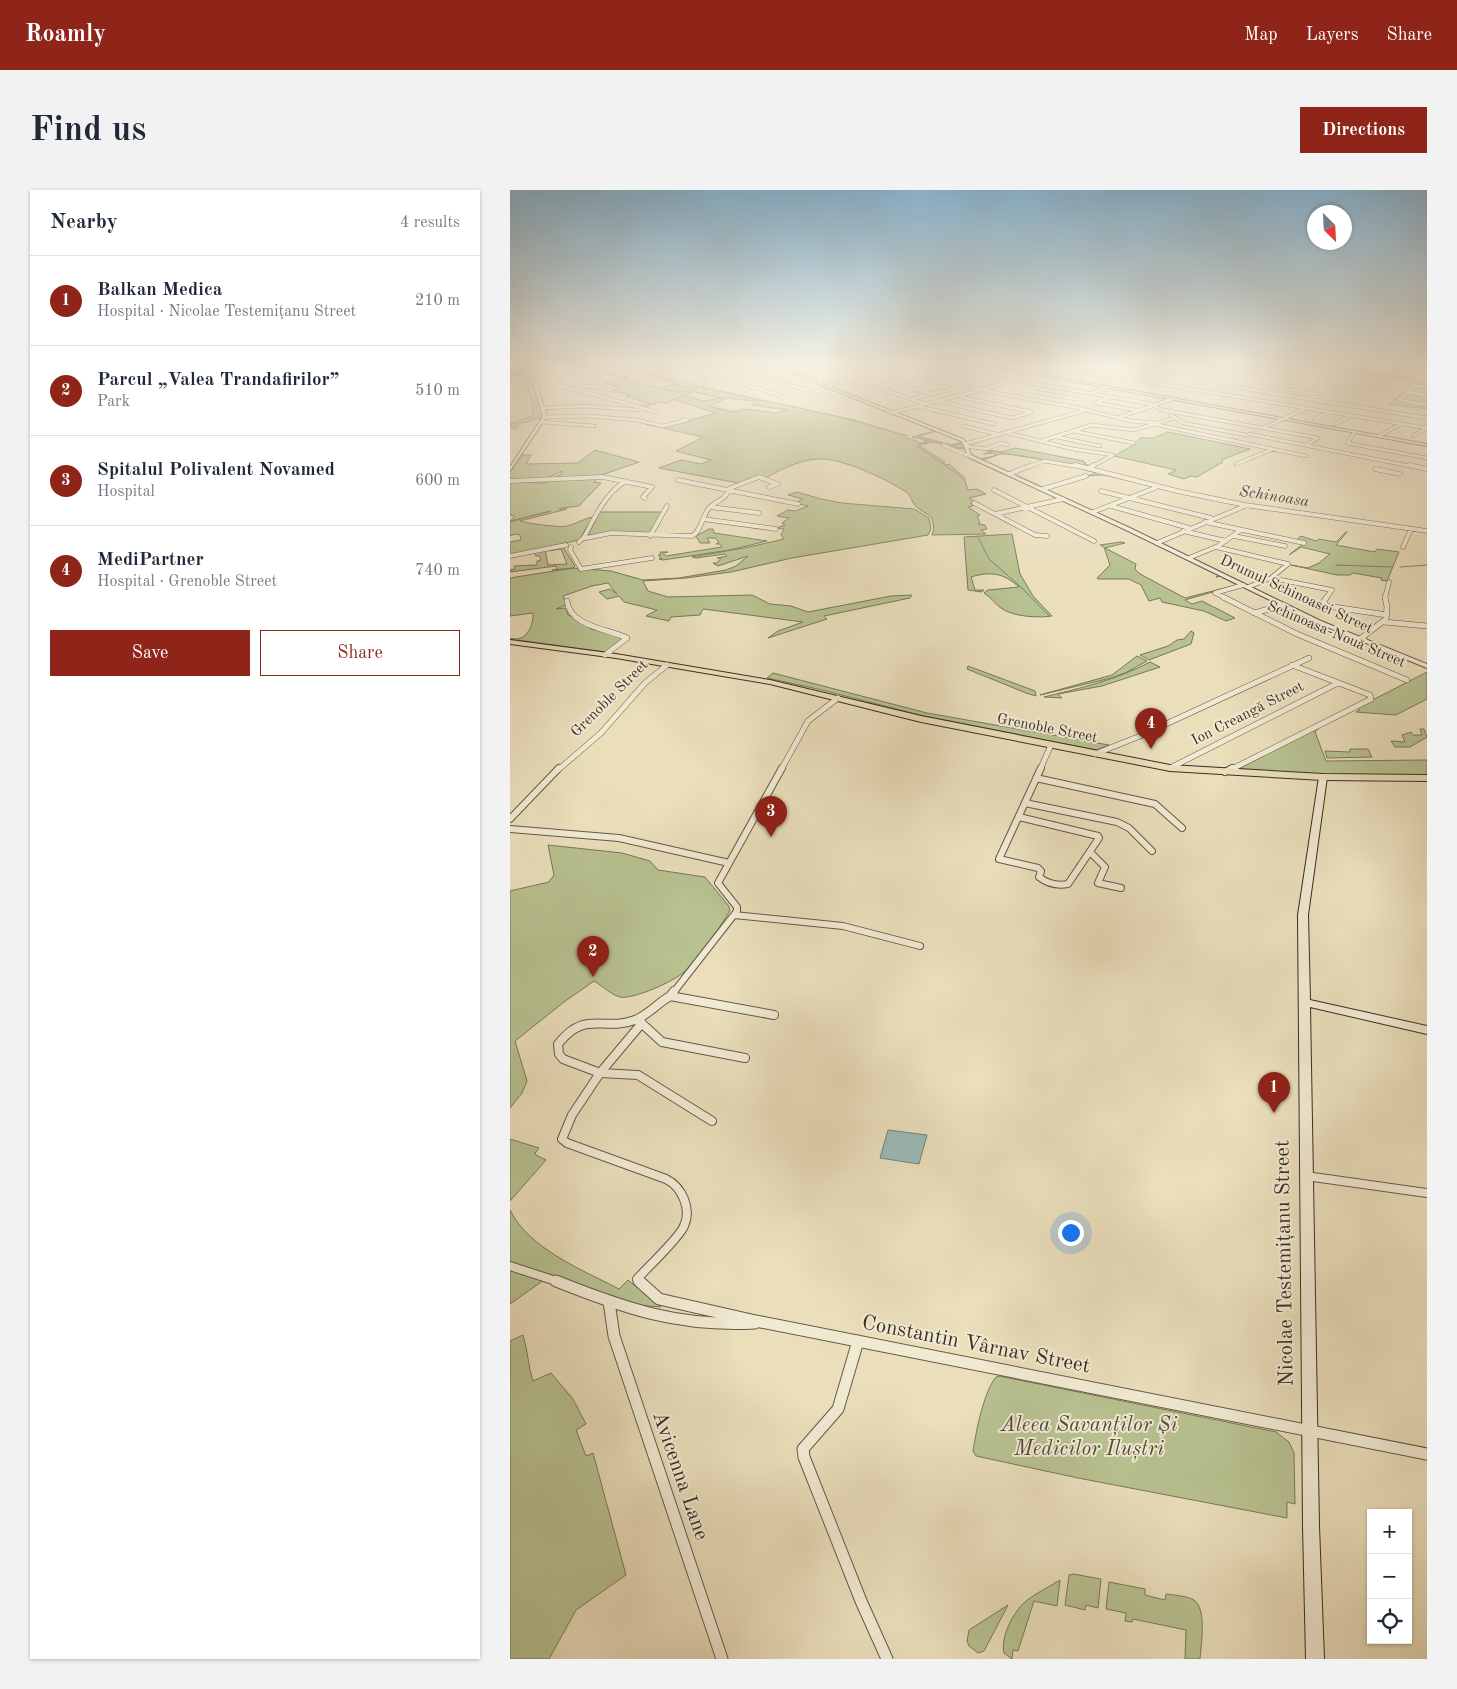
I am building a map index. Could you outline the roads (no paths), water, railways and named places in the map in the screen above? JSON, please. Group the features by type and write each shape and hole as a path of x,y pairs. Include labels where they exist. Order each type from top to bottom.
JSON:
{"main road":[{"name":"Grenoble Street","path":"510,642 605,655 770,682 921,719 1170,768 1323,777 1427,778"},
{"name":"Nicolae Testemițanu Street","path":"1316,1659 1310,1430 1303,915 1323,777"},
{"path":"1303,1002 1427,1030"}],"street":[{"path":"510,470 534,434"},
{"path":"945,434 962,440 969,456"},
{"path":"994,434 1000,435"},
{"path":"965,445 1006,434"},
{"path":"1010,434 1041,442 1113,455 1089,468"},
{"path":"1041,442 1065,434"},
{"path":"1086,434 1134,443"},
{"path":"1204,434 1306,456"},
{"path":"1235,440 1247,434 1427,470"},
{"path":"1294,434 1318,438 1306,445"},
{"path":"1341,452 1354,434"},
{"path":"1364,434 1427,445"},
{"path":"1379,436 1384,434"},
{"path":"1413,436 1417,434"},
{"path":"1055,437 1100,446"},
{"path":"965,445 986,449 1001,443 1008,445"},
{"path":"1347,443 1427,458"},
{"name":"Drumul Schinoasei Street","path":"943,445 1094,512 1284,605 1427,666"},
{"path":"1236,464 1273,449"},
{"path":"1009,474 1044,461 1060,463 1089,468 1161,487 1245,505 1427,531"},
{"path":"1375,469 1400,474"},
{"path":"1043,489 1086,476"},
{"path":"1104,476 1155,488"},
{"path":"510,481 598,477 652,487 643,497 645,498"},
{"path":"510,556 568,546 571,542 579,542 586,538 612,533 650,536 692,536 696,534 702,519 710,507 725,498 727,491 731,488 759,477 778,484 769,487"},
{"path":"678,480 798,504"},
{"path":"586,538 594,520 615,488 626,481"},
{"path":"1094,512 1161,487"},
{"path":"994,490 1094,541"},
{"path":"1101,491 1211,518"},
{"path":"994,514 1063,499"},
{"path":"974,503 1036,534 1047,536"},
{"path":"1157,543 1211,518 1245,505"},
{"path":"650,536 667,506"},
{"path":"1111,506 1189,528"},
{"path":"710,507 759,513"},
{"path":"702,519 776,529"},
{"path":"1205,522 1304,543"},
{"path":"1404,547 1411,529"},
{"path":"1190,558 1216,547 1241,530"},
{"path":"1183,531 1226,541"},
{"path":"1234,536 1285,546"},
{"path":"568,546 581,569 652,558"},
{"path":"1216,547 1288,564 1271,578 1245,586"},
{"path":"1271,578 1332,590 1323,602 1324,604 1387,615"},
{"path":"1360,639 1384,622 1387,615 1385,597 1388,582"},
{"name":"Schinoasa-Nouă Street","path":"1245,586 1215,593 1297,634 1407,680"},
{"name":"Grenoble Street","path":"567,601 568,608 589,626 626,637 626,640 605,655"},
{"name":"Schinoasa-Nouă Street","path":"1254,613 1284,605"},
{"path":"1384,622 1427,626"},
{"path":"1095,754 1140,736 1309,658"},
{"name":"Grenoble Street","path":"510,819 554,773 587,742 601,733 645,683 667,665"},
{"path":"1225,772 1367,702 1372,697 1292,665"},
{"name":"Ion Creangă Street","path":"1170,768 1338,683"},
{"path":"600,1073 640,1021 656,1005 670,996 734,915 737,907 718,883 808,721 838,698"},
{"path":"1019,817 1097,835 1099,838 1070,882 1062,886 1041,880 1038,877 1041,871 1038,868 999,859 1051,745"},
{"path":"1036,778 1155,804 1182,828"},
{"path":"1025,803 1122,824 1152,851"},
{"path":"510,830 619,838 729,863"},
{"path":"1090,852 1105,867 1098,883 1121,888"},
{"path":"734,915 843,926 920,946"},
{"path":"670,996 774,1015"},
{"path":"712,1121 638,1075 600,1073 570,1062 559,1054 558,1044 561,1038 574,1028 586,1023 640,1021 662,1042 745,1058"},
{"name":"Constantin Vârnav Street","path":"600,1073 572,1115 562,1138 568,1143 616,1158 660,1176 677,1187 687,1209 684,1228 637,1279 659,1299 763,1322 1427,1454"},
{"path":"1306,1176 1427,1193"},
{"path":"510,1266 638,1311 708,1323 734,1325 763,1322"},
{"name":"Avicenna Lane","path":"609,1302 614,1336 722,1659"},
{"path":"858,1341 838,1409 803,1449 807,1467 887,1659"}],"water":[{"path":"888,1130 927,1135 919,1164 880,1158"}],"waterway":[{"name":"Schinoasa","path":"899,434 908,436"},
{"name":"Schinoasa","path":"936,441 952,445 962,444"},
{"path":"915,445 959,475 964,481"},
{"name":"Schinoasa","path":"951,446 964,448"},
{"name":"Schinoasa","path":"985,450 1045,460"},
{"path":"978,537 989,559 1021,587 1049,616"},
{"path":"1336,565 1392,567"},
{"path":"1400,567 1427,565"}],"place":[{"name":"MediPartner","path":"1151,749"},
{"name":"Spitalul Polivalent Novamed","path":"771,837"},
{"name":"Parcul „Valea Trandafirilor”","path":"593,977"},
{"name":"Balkan Medica","path":"1274,1113"}],"park label":[{"name":"Aleea Savanților Și Medicilor Iluștri","path":"1089,1437"}]}
